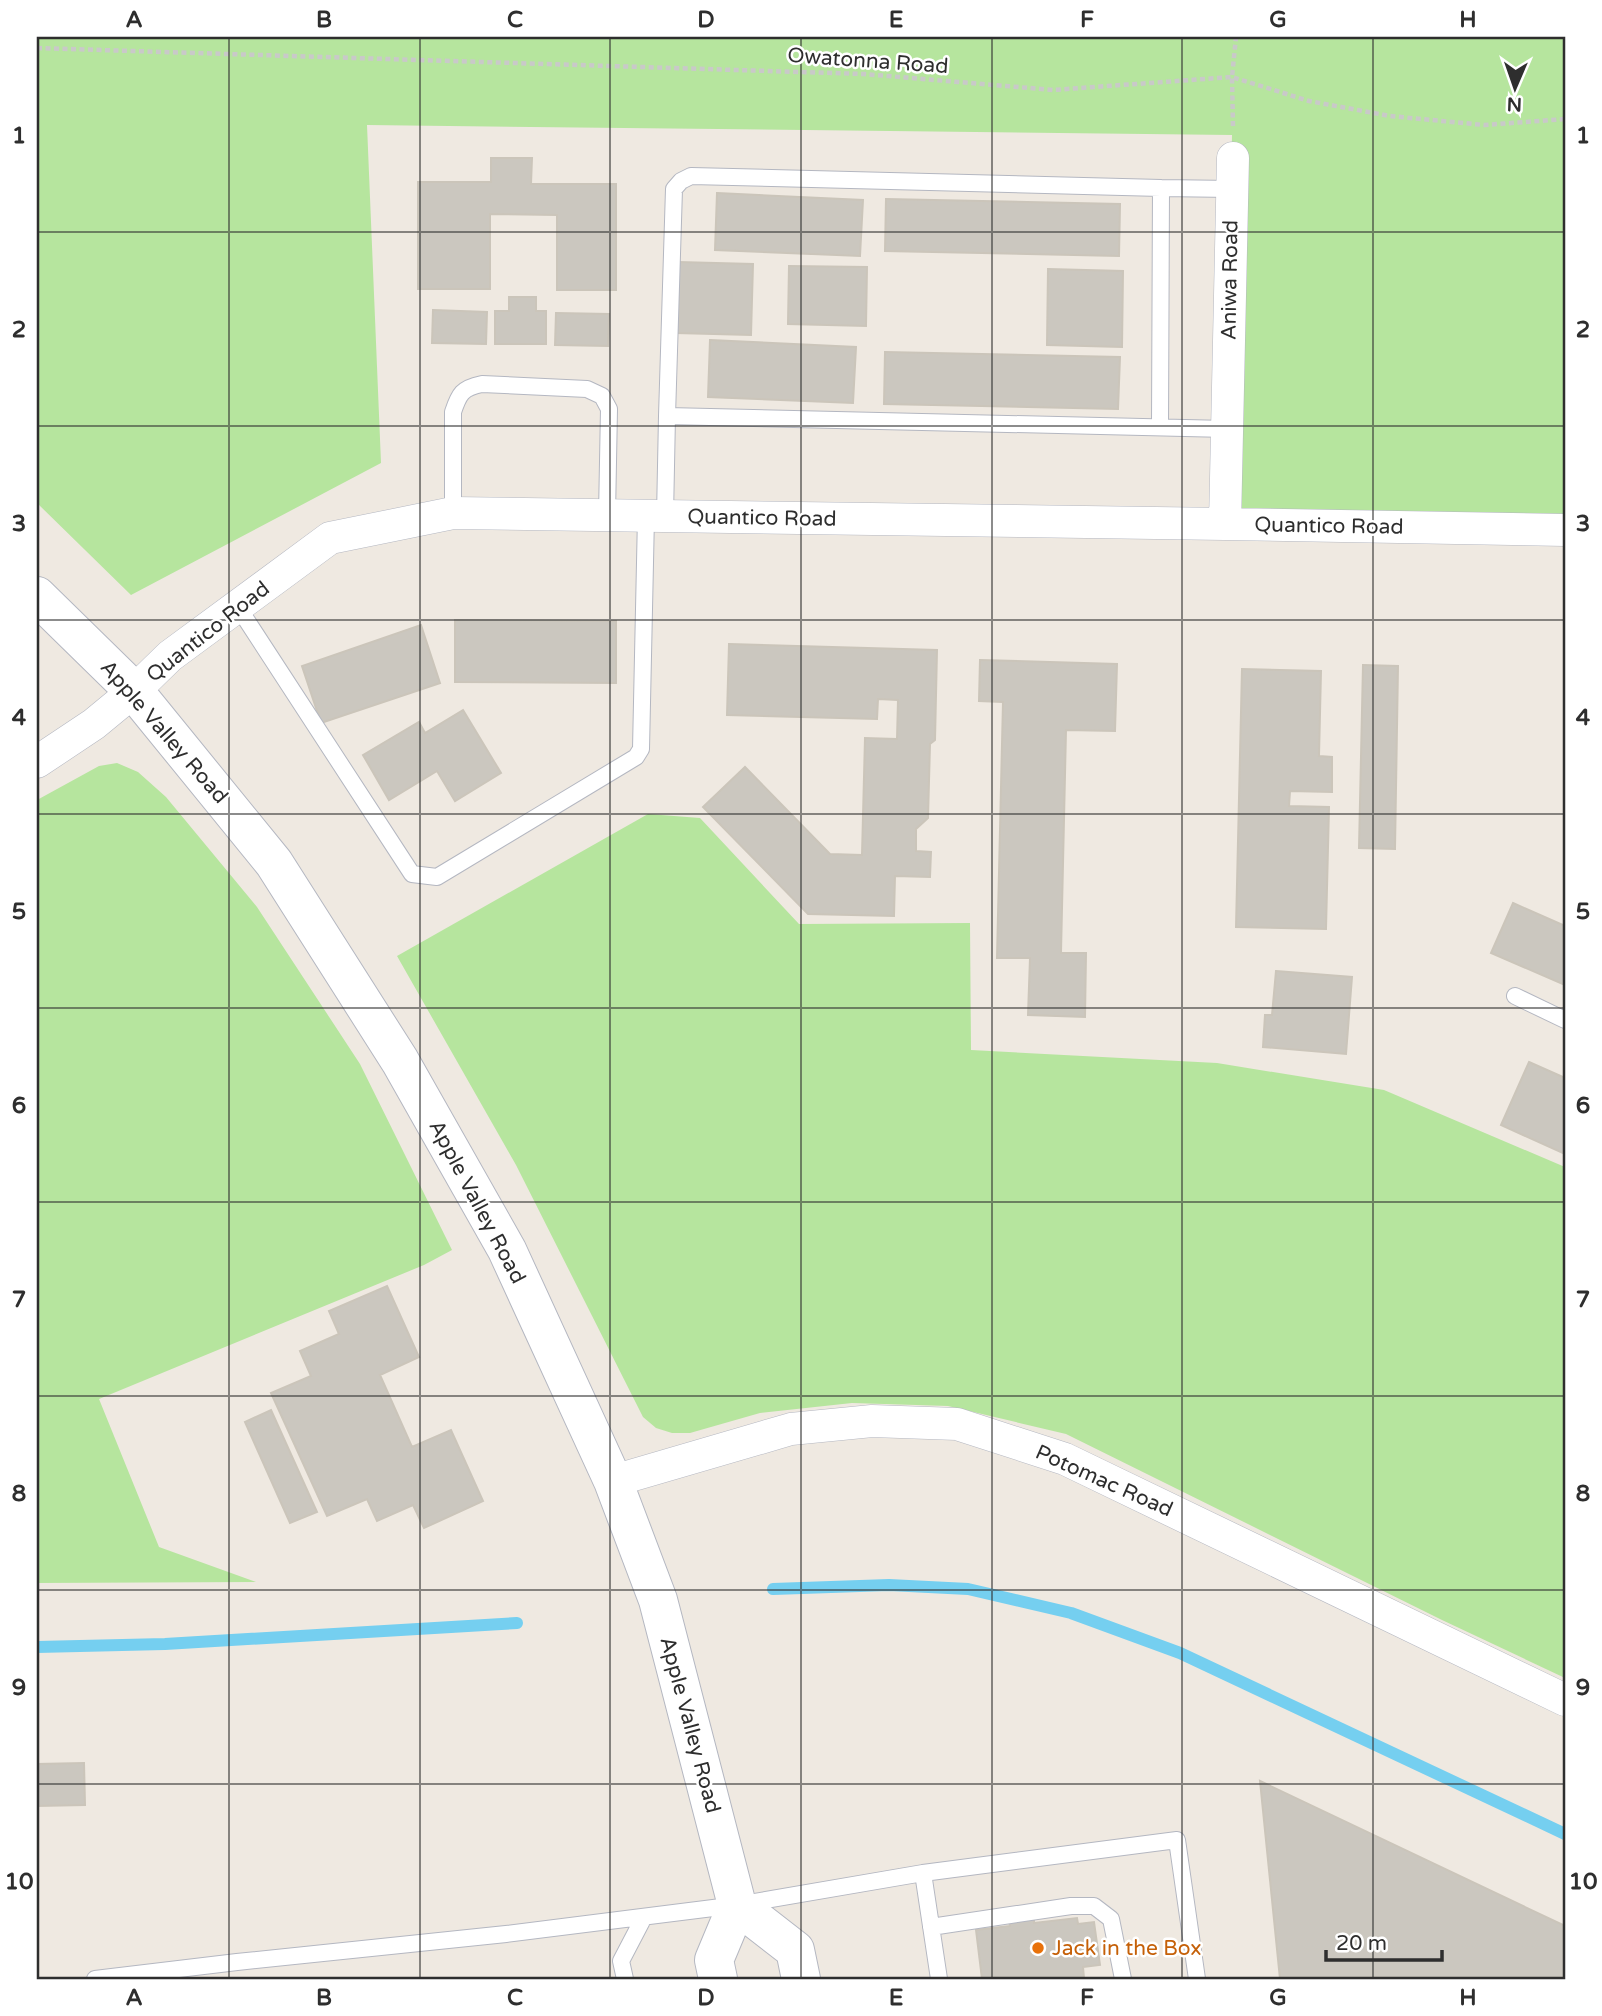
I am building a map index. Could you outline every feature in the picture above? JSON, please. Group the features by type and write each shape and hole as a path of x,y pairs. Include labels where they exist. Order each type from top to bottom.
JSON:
{"main road":[{"name":"Apple Valley Road","path":"37,596 134,691 274,863 400,1061 507,1250 613,1480 658,1600 737,1905"},
{"path":"718,1979 714,1960 737,1905 795,1950 801,1979"}],"street":[{"name":"Aniwa Road","path":"1225,524 1233,174"},
{"name":"Quantico Road","path":"37,762 94,723 134,691 170,656 330,538 453,513 1565,530"},
{"name":"Potomac Road","path":"613,1480 791,1429 873,1421 957,1424 1065,1459 1565,1700"}],"lane":[{"path":"238,607 412,874 437,877 636,757 641,749 656,516 667,416 674,189 681,181 691,176 1161,188 1233,174"},
{"path":"1160,426 1161,188"},
{"path":"453,513 453,412 458,397 468,387 482,384 587,388 602,396 610,409 607,515"},
{"path":"667,416 1227,429"},
{"path":"1515,996 1565,1020"},
{"path":"95,1979 151,1976 644,1917 737,1905 923,1873 1177,1840 1196,1979"},
{"path":"923,1873 939,1979"},
{"path":"931,1927 1072,1906 1094,1906 1111,1919 1124,1979"},
{"path":"625,1979 621,1961 644,1917"}],"path":[{"path":"1233,174 1233,77 1236,37"},
{"name":"Owatonna Road","path":"37,48 863,74 1052,90 1233,77 1309,101 1390,116 1484,125 1565,119"}],"green space":[{"path":"37,37 1565,37 1565,515 1225,524 1232,135 367,125 381,463 131,595 37,503"},
{"path":"117,763 138,772 166,797 257,907 360,1064 452,1250 424,1265 99,1399 159,1547 256,1582 37,1583 37,800 99,766"},
{"path":"648,814 700,818 799,924 970,923 971,1050 1217,1063 1384,1090 1565,1167 1565,1678 1066,1434 948,1406 852,1403 760,1413 690,1433 672,1433 656,1428 643,1417 516,1165 397,956"}],"building":[{"path":"491,158 532,158 531,184 616,184 616,290 557,290 557,215 490,214 490,289 418,289 418,182 491,182"},
{"path":"717,193 863,200 860,256 715,250"},
{"path":"886,199 1120,204 1119,256 885,251"},
{"path":"678,262 753,264 751,335 676,333"},
{"path":"789,266 867,267 866,326 788,324"},
{"path":"1048,269 1123,271 1122,347 1047,345"},
{"path":"509,297 536,297 536,311 546,311 546,344 495,344 495,311 509,311"},
{"path":"433,310 487,312 486,344 432,343"},
{"path":"556,313 609,314 608,346 555,345"},
{"path":"710,340 856,347 853,403 708,397"},
{"path":"885,352 1120,357 1118,409 884,404"},
{"path":"455,620 616,621 616,683 455,682"},
{"path":"421,625 440,683 321,723 302,666"},
{"path":"729,644 937,650 935,740 930,744 928,818 916,829 916,851 931,852 930,877 895,876 894,916 808,914 703,807 745,767 830,854 862,855 865,738 897,739 898,700 878,699 877,719 727,715"},
{"path":"980,660 1117,664 1115,731 1066,730 1061,953 1086,953 1085,1017 1028,1015 1030,958 997,958 1003,702 979,701"},
{"path":"1363,665 1398,666 1395,849 1359,848"},
{"path":"1242,669 1321,671 1319,756 1332,757 1332,792 1290,791 1289,806 1329,807 1326,929 1236,927"},
{"path":"463,710 501,773 455,801 437,771 389,800 363,755 419,722 425,733"},
{"path":"1513,903 1565,926 1565,985 1491,953"},
{"path":"1276,971 1352,977 1346,1054 1263,1047 1265,1015 1272,1015"},
{"path":"1529,1062 1565,1078 1565,1154 1501,1125"},
{"path":"387,1286 419,1357 380,1375 412,1447 451,1430 483,1501 424,1528 413,1505 377,1521 367,1499 327,1516 271,1393 311,1376 300,1351 339,1334 329,1311"},
{"path":"271,1410 317,1512 290,1523 245,1422"},
{"path":"84,1763 85,1805 37,1806 37,1764"},
{"path":"1260,1781 1565,1926 1565,1979 1280,1979"},
{"name":"Jack in the Box","path":"1034,1918 1034,1923 1077,1918 1078,1924 1094,1922 1100,1965 1083,1967 1084,1978 982,1979 976,1930 1010,1926 1009,1921"}],"waterway":[{"path":"773,1589 889,1585 968,1589 1071,1613 1180,1653 1565,1834"},
{"path":"37,1647 165,1644 517,1623"}],"place":[{"name":"Jack in the Box","path":"1038,1948"}]}
